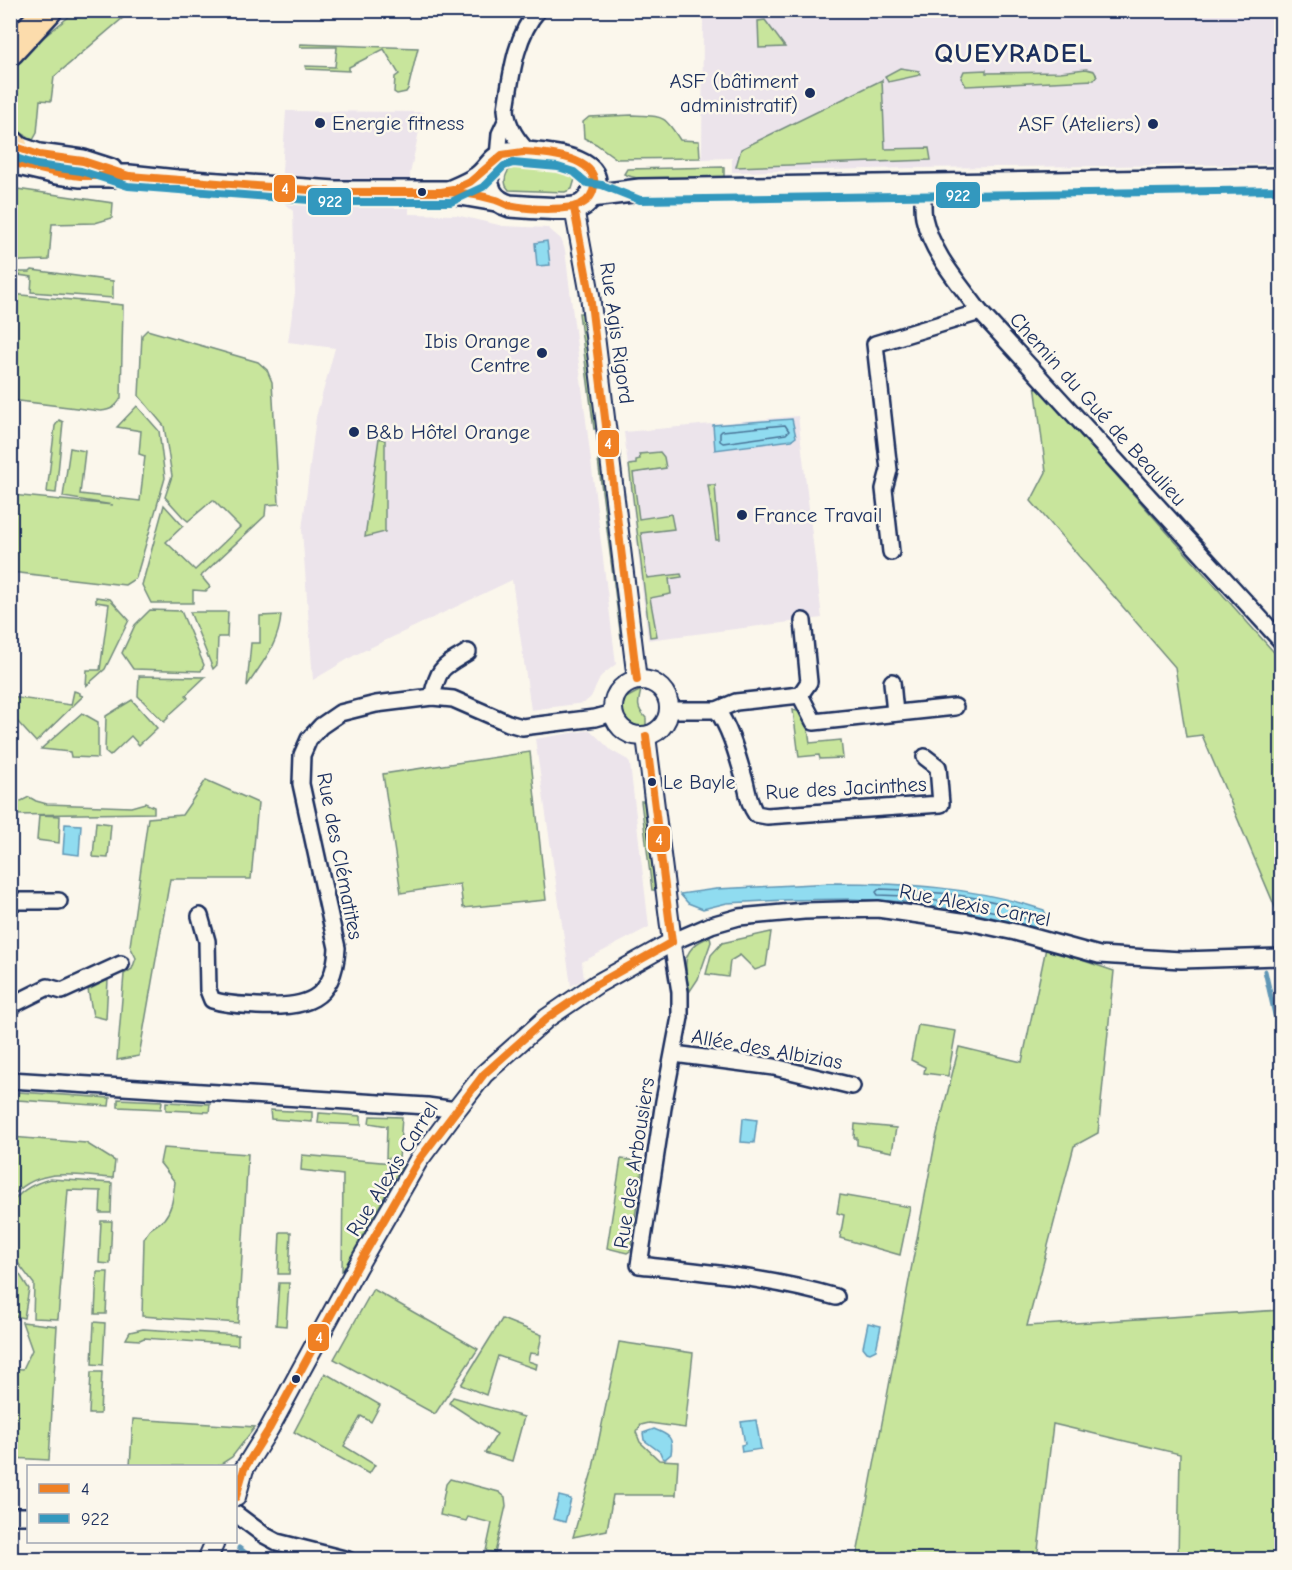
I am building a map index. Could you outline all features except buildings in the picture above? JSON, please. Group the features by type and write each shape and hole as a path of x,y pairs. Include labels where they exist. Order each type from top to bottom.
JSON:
{"highway":[{"path":"10,30 25,10"},
{"path":"10,51 48,10"}],"main road":[{"path":"11,149 83,161 129,176 300,190 380,193 448,192 496,200 510,206 583,202 640,190 1281,179"},
{"path":"448,192 477,178 493,163 512,152 529,153 560,157 586,166 592,174 594,186 583,202"},
{"path":"493,163 487,185 496,200"},
{"path":"592,174 605,176 640,190"}],"street":[{"path":"493,163 500,134 507,119 509,89 520,39 538,10"},
{"path":"507,119 518,141 529,153"},
{"name":"Chemin du Gué de Beaulieu","path":"924,184 924,218 933,241 948,270 980,312 1281,642"},
{"name":"Rue Agis Rigord","path":"583,202 590,295 637,680"},
{"path":"891,552 884,489 889,470 875,344 980,312"},
{"path":"669,710 717,710 736,702 800,695 809,682 802,621"},
{"path":"432,697 436,678 441,669 468,652"},
{"path":"647,680 657,684 664,691 669,710 664,724 653,734 646,736 628,734 615,721 613,701 618,691 626,683 647,680"},
{"path":"892,682 895,713"},
{"path":"800,695 814,722 955,707"},
{"name":"Rue des Clématites","path":"200,916 207,941 208,990 212,1000 225,1005 286,1007 309,1001 322,993 331,980 336,967 337,948 301,784 302,755 309,739 321,726 340,713 376,704 432,697 453,699 522,727 595,718 613,713"},
{"name":"Rue des Jacinthes","path":"717,710 726,723 744,778 750,806 756,814 767,816 940,804 938,767 925,757"},
{"path":"646,736 672,942"},
{"path":"10,901 59,901"},
{"name":"Rue Alexis Carrel","path":"237,1491 240,1472 269,1429 410,1174 484,1074 547,1018 597,984 672,942 738,917 804,911 878,909 969,922 1099,955 1181,960 1281,957"},
{"name":"Rue des Arbousiers","path":"672,942 680,992 680,1017 664,1101 639,1265 807,1288 836,1297"},
{"path":"10,1006 48,987 62,991 121,964"},
{"name":"Allée des Albizias","path":"674,1054 774,1067 852,1086"},
{"path":"10,1080 427,1106 456,1110"},
{"path":"237,1514 264,1535 278,1542 348,1560"},
{"path":"10,1516 27,1516"}],"shaded area":[{"path":"706,11 1281,11 1281,164 732,172 732,158 702,159 703,17"},
{"path":"286,111 423,112 410,174 409,214 456,215 503,226 548,228 561,239 565,250 616,664 601,676 591,697 584,703 531,710 512,580 355,655 313,680 302,530 316,417 335,348 288,342 295,293 293,211 280,200"},
{"path":"798,416 822,618 648,640 624,432"},
{"path":"590,730 630,764 649,927 582,962 584,979 571,986 535,739"}],"green space":[{"path":"76,11 131,11 54,77 51,101 40,100 37,133 33,140 18,131 11,122 10,69 23,54"},
{"path":"765,20 785,47 759,48 758,21"},
{"path":"300,44 418,48 408,89 406,92 397,94 394,92 395,77 399,74 384,49 349,67 349,71 306,69 305,66 335,67 337,47 300,47"},
{"path":"900,68 919,71 920,75 888,82 885,76"},
{"path":"1086,69 1094,71 1097,76 1094,80 966,86 961,78 964,71 1060,72"},
{"path":"882,80 885,149 929,148 931,160 736,167 741,149"},
{"path":"632,115 661,118 670,125 680,140 699,141 700,158 617,159 584,138 583,122 589,117"},
{"path":"517,166 567,173 575,179 572,189 565,192 509,190 505,182 507,173"},
{"path":"724,167 724,179 660,181 635,178 624,174 627,169"},
{"path":"10,188 113,203 112,218 95,223 52,224 49,260 21,261 11,264"},
{"path":"32,270 113,281 113,298 31,292 32,277 11,274 11,272 30,272"},
{"path":"11,294 123,305 121,398 115,406 101,411 11,400 10,351 15,310 11,309"},
{"path":"579,313 584,313 599,428 594,429"},
{"path":"147,330 258,362 267,370 272,382 279,504 266,505 265,516 201,576 210,587 206,591 193,590 193,603 151,603 142,585 164,505 183,526 166,542 195,570 240,527 213,500 188,521 165,497 172,476 164,426 139,396 142,335"},
{"path":"1035,384 1281,660 1281,921 1202,735 1186,737 1175,667 1031,501 1046,472"},
{"path":"137,406 159,431 165,478 136,578 125,585 11,572 12,495 113,505 63,497 70,448 85,451 80,494 140,501 145,456 139,454 141,431 117,427"},
{"path":"59,420 63,422 56,493 47,492 55,426"},
{"path":"379,438 385,440 385,532 365,537"},
{"path":"660,452 664,457 666,468 633,473 639,519 671,514 674,529 641,533 647,578 681,574 682,577 669,579 671,594 650,598 657,636 650,637 629,465 636,464 636,460 640,459 639,454"},
{"path":"602,459 626,638 621,638 598,460"},
{"path":"708,485 715,485 719,540 716,540"},
{"path":"96,597 110,599 129,620 105,669 86,686 87,670 100,670 109,604 96,602"},
{"path":"150,610 181,611 204,665 201,671 133,669 122,653 135,625"},
{"path":"190,612 228,612 227,637 218,637 217,665 213,669"},
{"path":"281,615 273,644 247,686 251,643 260,643 260,616"},
{"path":"139,676 205,677 186,695 188,698 164,722 138,696"},
{"path":"641,690 639,705 646,718 646,727 639,728 629,724 622,712 624,699"},
{"path":"74,691 83,696 36,742 15,719 11,722 11,697 71,705"},
{"path":"132,700 157,728 139,745 131,736 110,756 105,752 106,716"},
{"path":"793,710 801,712 808,729 810,743 841,740 843,758 820,759 819,755 799,757"},
{"path":"82,713 98,722 98,758 71,757 70,752 41,749"},
{"path":"530,752 546,900 463,908 460,884 401,893 383,774"},
{"path":"206,780 258,803 251,879 170,879 139,1056 117,1060 124,974 132,969 136,958 130,946 148,818 182,815"},
{"path":"29,797 47,804 131,807 145,803 154,807 154,813 11,815 11,806"},
{"path":"641,801 644,801 655,890 652,890"},
{"path":"39,815 60,816 59,843 37,840"},
{"path":"96,822 111,824 108,858 93,857"},
{"path":"771,932 766,966 755,970 740,955 730,961 728,977 706,974 711,955 722,943"},
{"path":"710,937 711,942 698,979 690,991 686,973 686,958 694,946"},
{"path":"1046,948 1114,971 1098,1133 1074,1146 1027,1326 1281,1310 1281,1559 1178,1559 1180,1454 1053,1424 1037,1559 856,1560 936,1138 959,1047 1022,1062"},
{"path":"108,980 106,1019 93,1016 88,990"},
{"path":"918,1025 956,1031 948,1076 924,1073 925,1067 911,1060"},
{"path":"18,1092 110,1098 109,1106 17,1100"},
{"path":"118,1099 162,1101 161,1109 118,1107"},
{"path":"166,1102 210,1104 209,1112 166,1110"},
{"path":"270,1110 312,1112 312,1122 271,1119"},
{"path":"319,1113 361,1116 361,1125 318,1123"},
{"path":"370,1116 402,1117 399,1160 386,1158 387,1126 369,1123"},
{"path":"855,1124 896,1128 892,1152 857,1145 857,1138 854,1138"},
{"path":"11,1137 86,1143 115,1161 113,1178 71,1175 45,1177 33,1181 11,1198"},
{"path":"163,1148 248,1154 238,1323 142,1316 144,1239 146,1234 167,1215 175,1182 160,1163"},
{"path":"302,1155 403,1164 342,1272 343,1175 301,1170"},
{"path":"621,1159 638,1161 642,1170 630,1251 627,1253 607,1248"},
{"path":"50,1179 112,1183 111,1213 100,1213 101,1191 68,1190 58,1319 33,1318 34,1284 11,1254 11,1205 28,1188"},
{"path":"840,1195 910,1207 900,1255 840,1238 844,1215 837,1213"},
{"path":"101,1221 112,1221 110,1264 99,1263"},
{"path":"280,1232 291,1232 289,1274 278,1274"},
{"path":"11,1261 29,1289 24,1318 11,1315"},
{"path":"97,1272 108,1272 106,1314 95,1314"},
{"path":"279,1283 289,1283 286,1326 276,1325"},
{"path":"373,1289 478,1349 435,1414 334,1359"},
{"path":"502,1319 542,1335 538,1354 530,1353 528,1361 537,1364 536,1369 498,1356 486,1395 461,1385"},
{"path":"22,1322 57,1326 49,1460 11,1458 11,1368 23,1369 32,1350"},
{"path":"94,1322 105,1323 103,1365 92,1364"},
{"path":"143,1329 238,1335 238,1345 144,1338 126,1339 130,1332"},
{"path":"619,1342 693,1353 685,1428 649,1423 641,1425 636,1432 640,1442 659,1460 678,1461 676,1495 613,1495 607,1530 573,1537 593,1468"},
{"path":"91,1372 102,1372 100,1414 89,1414"},
{"path":"325,1373 380,1405 371,1422 361,1416 344,1446 375,1465 369,1474 294,1432"},
{"path":"453,1397 524,1417 512,1461 485,1453 497,1434 449,1403"},
{"path":"133,1419 255,1427 232,1457 220,1465 130,1465"},
{"path":"450,1479 499,1492 505,1497 506,1506 495,1553 486,1551 492,1523 468,1517 466,1521 440,1515 446,1484"}],"water":[{"path":"547,241 550,265 537,266 535,243"},
{"path":"792,419 796,437 792,440 715,450 713,425"},
{"path":"65,824 81,825 79,855 63,853"},
{"path":"833,883 913,885 966,891 1044,910 1047,917 1035,927 964,911 906,902 849,899 727,903 703,909 688,903 680,894 716,889"},
{"path":"743,1118 757,1120 754,1143 741,1142"},
{"path":"868,1323 881,1326 876,1350 870,1353 863,1347"},
{"path":"756,1420 761,1449 742,1452 741,1445 745,1444 741,1422"},
{"path":"654,1429 667,1435 671,1440 671,1454 665,1459 660,1452 644,1440 643,1433"},
{"path":"559,1496 571,1499 565,1522 553,1519"}],"waterway":[{"path":"1265,971 1275,1015 1282,1033"},
{"path":"239,1548 255,1560"}],"transit line":[{"name":"4","path":"10,145 39,155 83,161 129,176"},
{"name":"4","path":"523,152 570,159 590,170 594,179 590,197 573,207 540,209 508,205 476,195 441,192 453,190 470,182 502,155 523,152"},
{"name":"922","path":"10,156 37,165 81,171 128,186 335,202 451,202 483,187 504,166 513,163 558,167 574,172 587,183 602,185 640,200 1282,190"},
{"name":"4","path":"10,162 81,176 129,176"},
{"name":"4","path":"129,176 335,192 441,192"},
{"name":"4","path":"574,208 590,295 637,680"},
{"name":"4","path":"646,736 672,942"},
{"name":"4","path":"237,1494 244,1469 269,1429 357,1267 418,1161 484,1074 547,1018 597,984 672,942"}],"place":[{"name":"ASF (bâtiment administratif)","path":"810,93"},
{"name":"Energie fitness","path":"320,123"},
{"name":"ASF (Ateliers)","path":"1153,124"},
{"name":"Ibis Orange Centre","path":"542,353"},
{"name":"B&b Hôtel Orange","path":"354,432"},
{"name":"France Travail","path":"742,515"},
{"name":"Le Bayle","path":"652,782"}],"district":[{"name":"QUEYRADEL","path":"1014,53"}]}
